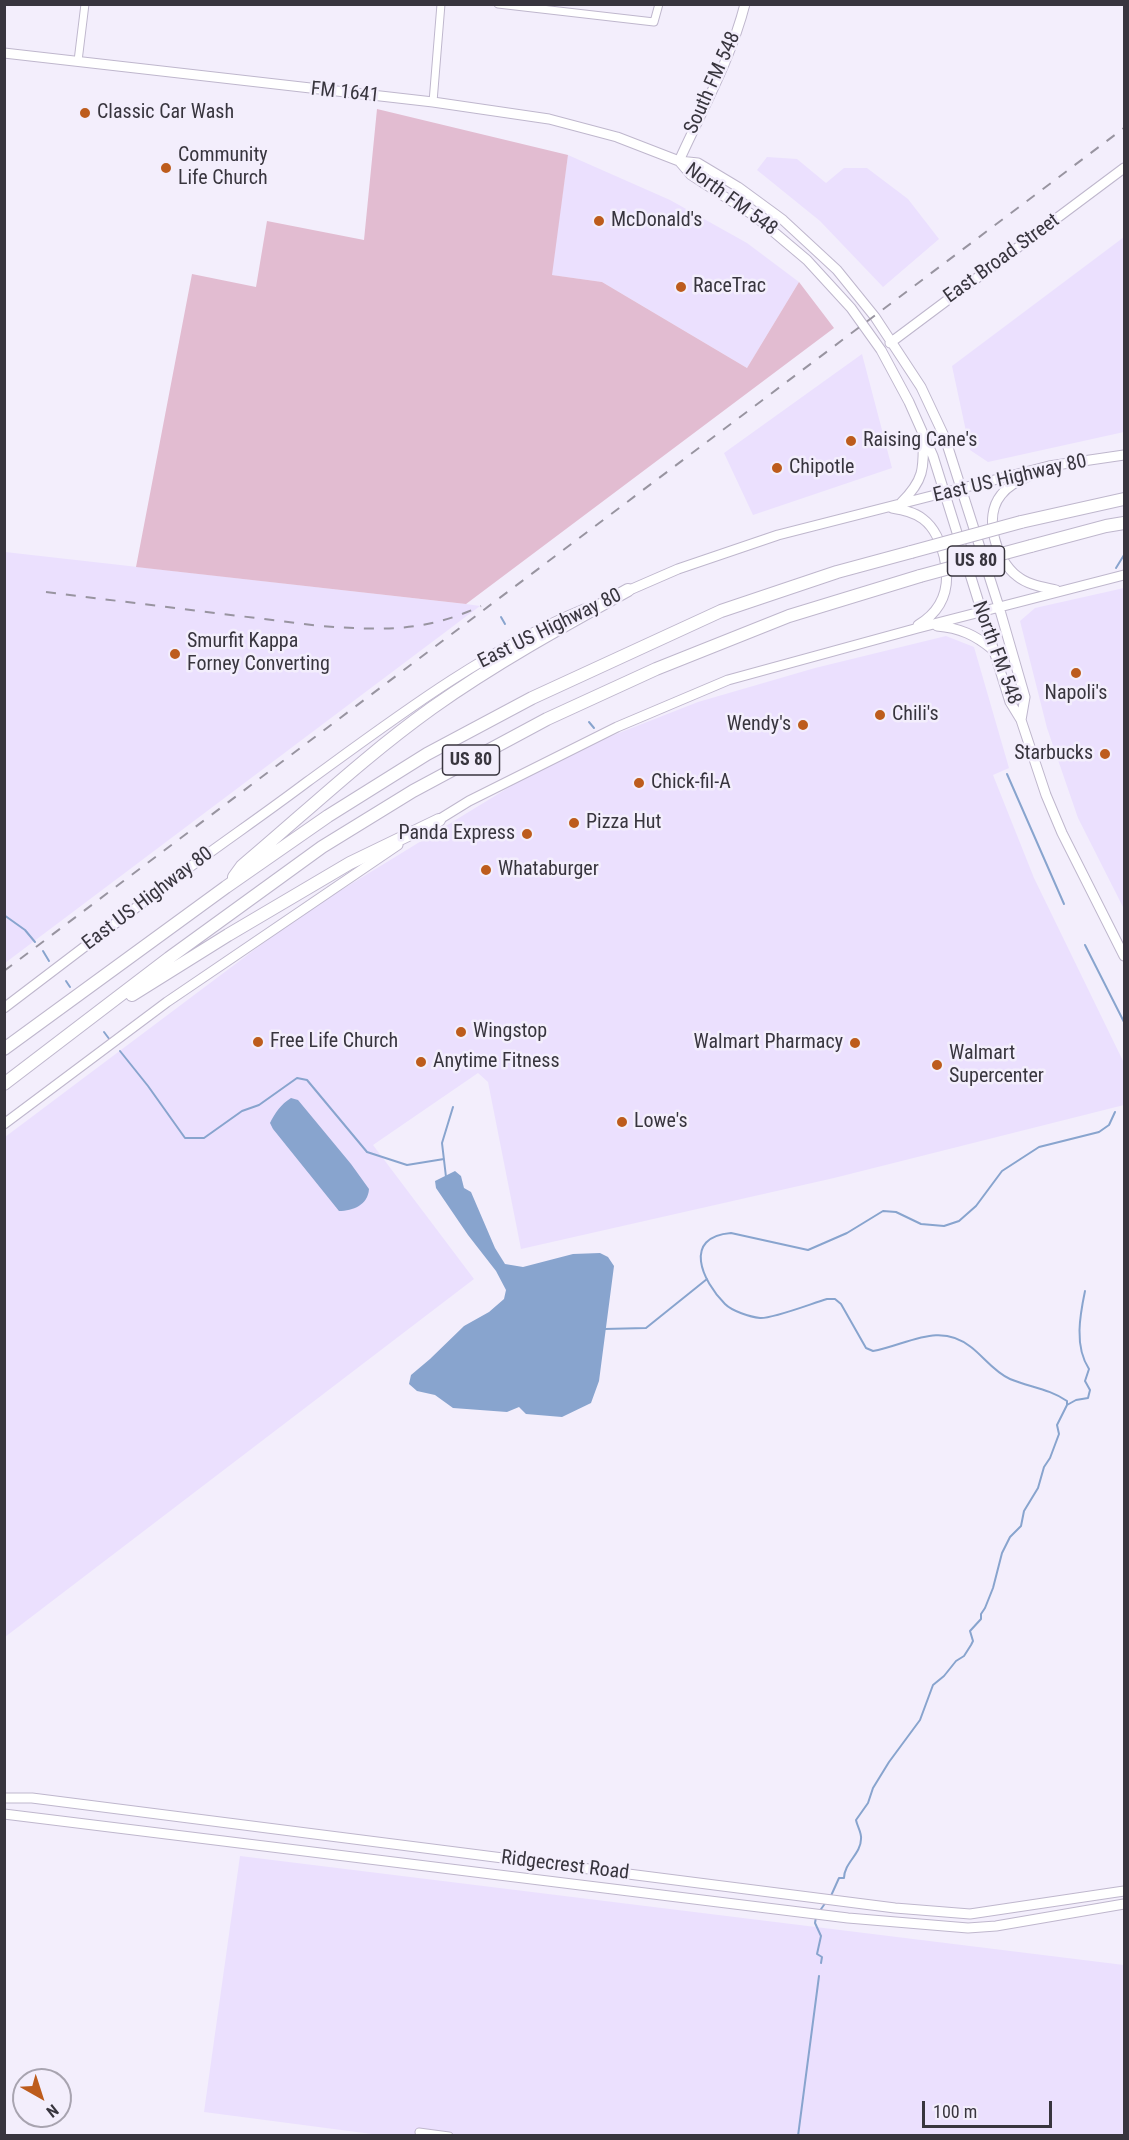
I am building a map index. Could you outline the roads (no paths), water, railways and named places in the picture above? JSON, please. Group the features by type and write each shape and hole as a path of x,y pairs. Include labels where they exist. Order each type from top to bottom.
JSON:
{"highway":[{"name":"US 80","path":"4,1049 226,887 328,816 408,767 541,693 721,610 837,572 1021,522 1125,499"},
{"name":"US 80","path":"4,1084 169,958 322,848 444,775 547,719 656,669 789,616 920,576 1125,523"},
{"path":"226,887 242,866 366,759 431,709 500,663 628,590"},
{"path":"70,1034 228,935 350,863 439,820"}],"main road":[{"name":"South FM 548","path":"679,161 738,29 745,4"},
{"name":"FM 1641","path":"4,53 433,102 572,124 636,143 679,161"},
{"name":"North FM 548","path":"679,161 698,163 738,187 812,245 849,282 892,341 921,387 938,422 962,488 999,607 1025,697 1022,720"},
{"name":"North FM 548","path":"679,161 691,175 756,217 801,254 845,300 881,350 933,456 1010,702 1022,720 1053,813 1125,956"},
{"name":"East Broad Street","path":"881,350 1125,168"},
{"path":"901,504 914,490 922,476 923,432"},
{"name":"East US Highway 80","path":"4,1008 172,880 370,735 455,678 544,627 628,590 734,549 778,535 1049,466 1125,455"},
{"path":"1049,466 1005,490 994,507 993,526 1002,558 1010,570 1028,582 1060,591"},
{"path":"888,507 914,514 925,521 938,540 946,563 947,584 943,600 931,616 908,631"},
{"path":"4,1124 237,954 402,842 469,801 570,749 728,680 1125,575"},
{"path":"929,625 955,627 975,636 993,649"},
{"name":"Ridgecrest Road","path":"4,1798 44,1800 820,1899 970,1914 1125,1891"},
{"name":"Ridgecrest Road","path":"4,1814 813,1914 968,1928 996,1926 1125,1904"}],"street":[{"path":"78,61 85,4"},
{"path":"433,102 441,4"},
{"path":"498,4 543,7 654,22 659,4"},
{"path":"419,2132 449,2136"}],"water":[{"path":"291,1098 298,1100 369,1189 366,1199 359,1206 339,1211 273,1129 270,1123 274,1116"},
{"path":"455,1171 461,1176 464,1188 471,1192 495,1248 505,1264 523,1267 573,1254 600,1253 608,1257 614,1266 599,1381 591,1403 562,1417 526,1414 519,1407 507,1412 453,1408 435,1395 417,1391 409,1384 411,1375 464,1326 489,1312 504,1299 506,1290 496,1271 436,1188 435,1181"}],"waterway":[{"path":"1116,568 1124,555"},
{"path":"501,617 505,624"},
{"path":"589,722 594,728"},
{"path":"1007,774 1064,904"},
{"path":"4,915 25,930 35,942"},
{"path":"1085,945 1124,1022"},
{"path":"43,951 49,961"},
{"path":"66,981 70,987"},
{"path":"104,1032 110,1040"},
{"path":"120,1051 185,1138 204,1138 242,1111 259,1105 297,1078 307,1080 367,1152 407,1165 444,1159"},
{"path":"446,1177 442,1143 453,1107"},
{"path":"830,1898 839,1878 844,1878 860,1844 861,1837 856,1820 868,1803 873,1788 920,1720 933,1685 956,1661 964,1656 973,1641 970,1631 981,1619 981,1614 993,1588 1002,1553 1010,1537 1021,1526 1024,1511 1038,1488 1044,1467 1059,1434 1057,1425 1067,1401 1004,1376 959,1339 935,1335 873,1351 866,1348 841,1304 835,1299 827,1299 766,1318 741,1313 725,1304 709,1284 701,1261 702,1251 706,1243 716,1236 731,1233 808,1250 847,1233 883,1211 896,1212 921,1224 944,1226 959,1221 976,1206 1002,1171 1039,1147 1099,1132 1109,1125 1115,1112"},
{"path":"604,1329 646,1328 707,1279"},
{"path":"1067,1405 1076,1400 1088,1398 1090,1390 1085,1381 1089,1369 1084,1360 1080,1341 1080,1320 1085,1291"},
{"path":"819,1912 826,1902"},
{"path":"816,1917 815,1923 821,1936 817,1954 822,1957 821,1963"},
{"path":"798,2136 819,1976"}],"railway":[{"path":"4,971 1124,128"},
{"path":"46,592 320,626 383,629 440,621 481,606"}],"place":[{"name":"Classic Car Wash","path":"85,113"},
{"name":"Community Life Church","path":"166,168"},
{"name":"McDonald's","path":"599,221"},
{"name":"RaceTrac","path":"681,287"},
{"name":"Raising Cane's","path":"851,441"},
{"name":"Chipotle","path":"777,468"},
{"name":"Smurfit Kappa Forney Converting","path":"175,654"},
{"name":"Napoli's","path":"1076,673"},
{"name":"Chili's","path":"880,715"},
{"name":"Wendy's","path":"803,725"},
{"name":"Starbucks","path":"1105,754"},
{"name":"Chick-fil-A","path":"639,783"},
{"name":"Pizza Hut","path":"574,823"},
{"name":"Panda Express","path":"527,834"},
{"name":"Whataburger","path":"486,870"},
{"name":"Wingstop","path":"461,1032"},
{"name":"Free Life Church","path":"258,1042"},
{"name":"Walmart Pharmacy","path":"855,1043"},
{"name":"Anytime Fitness","path":"421,1062"},
{"name":"Walmart Supercenter","path":"937,1065"},
{"name":"Lowe's","path":"622,1122"}]}
